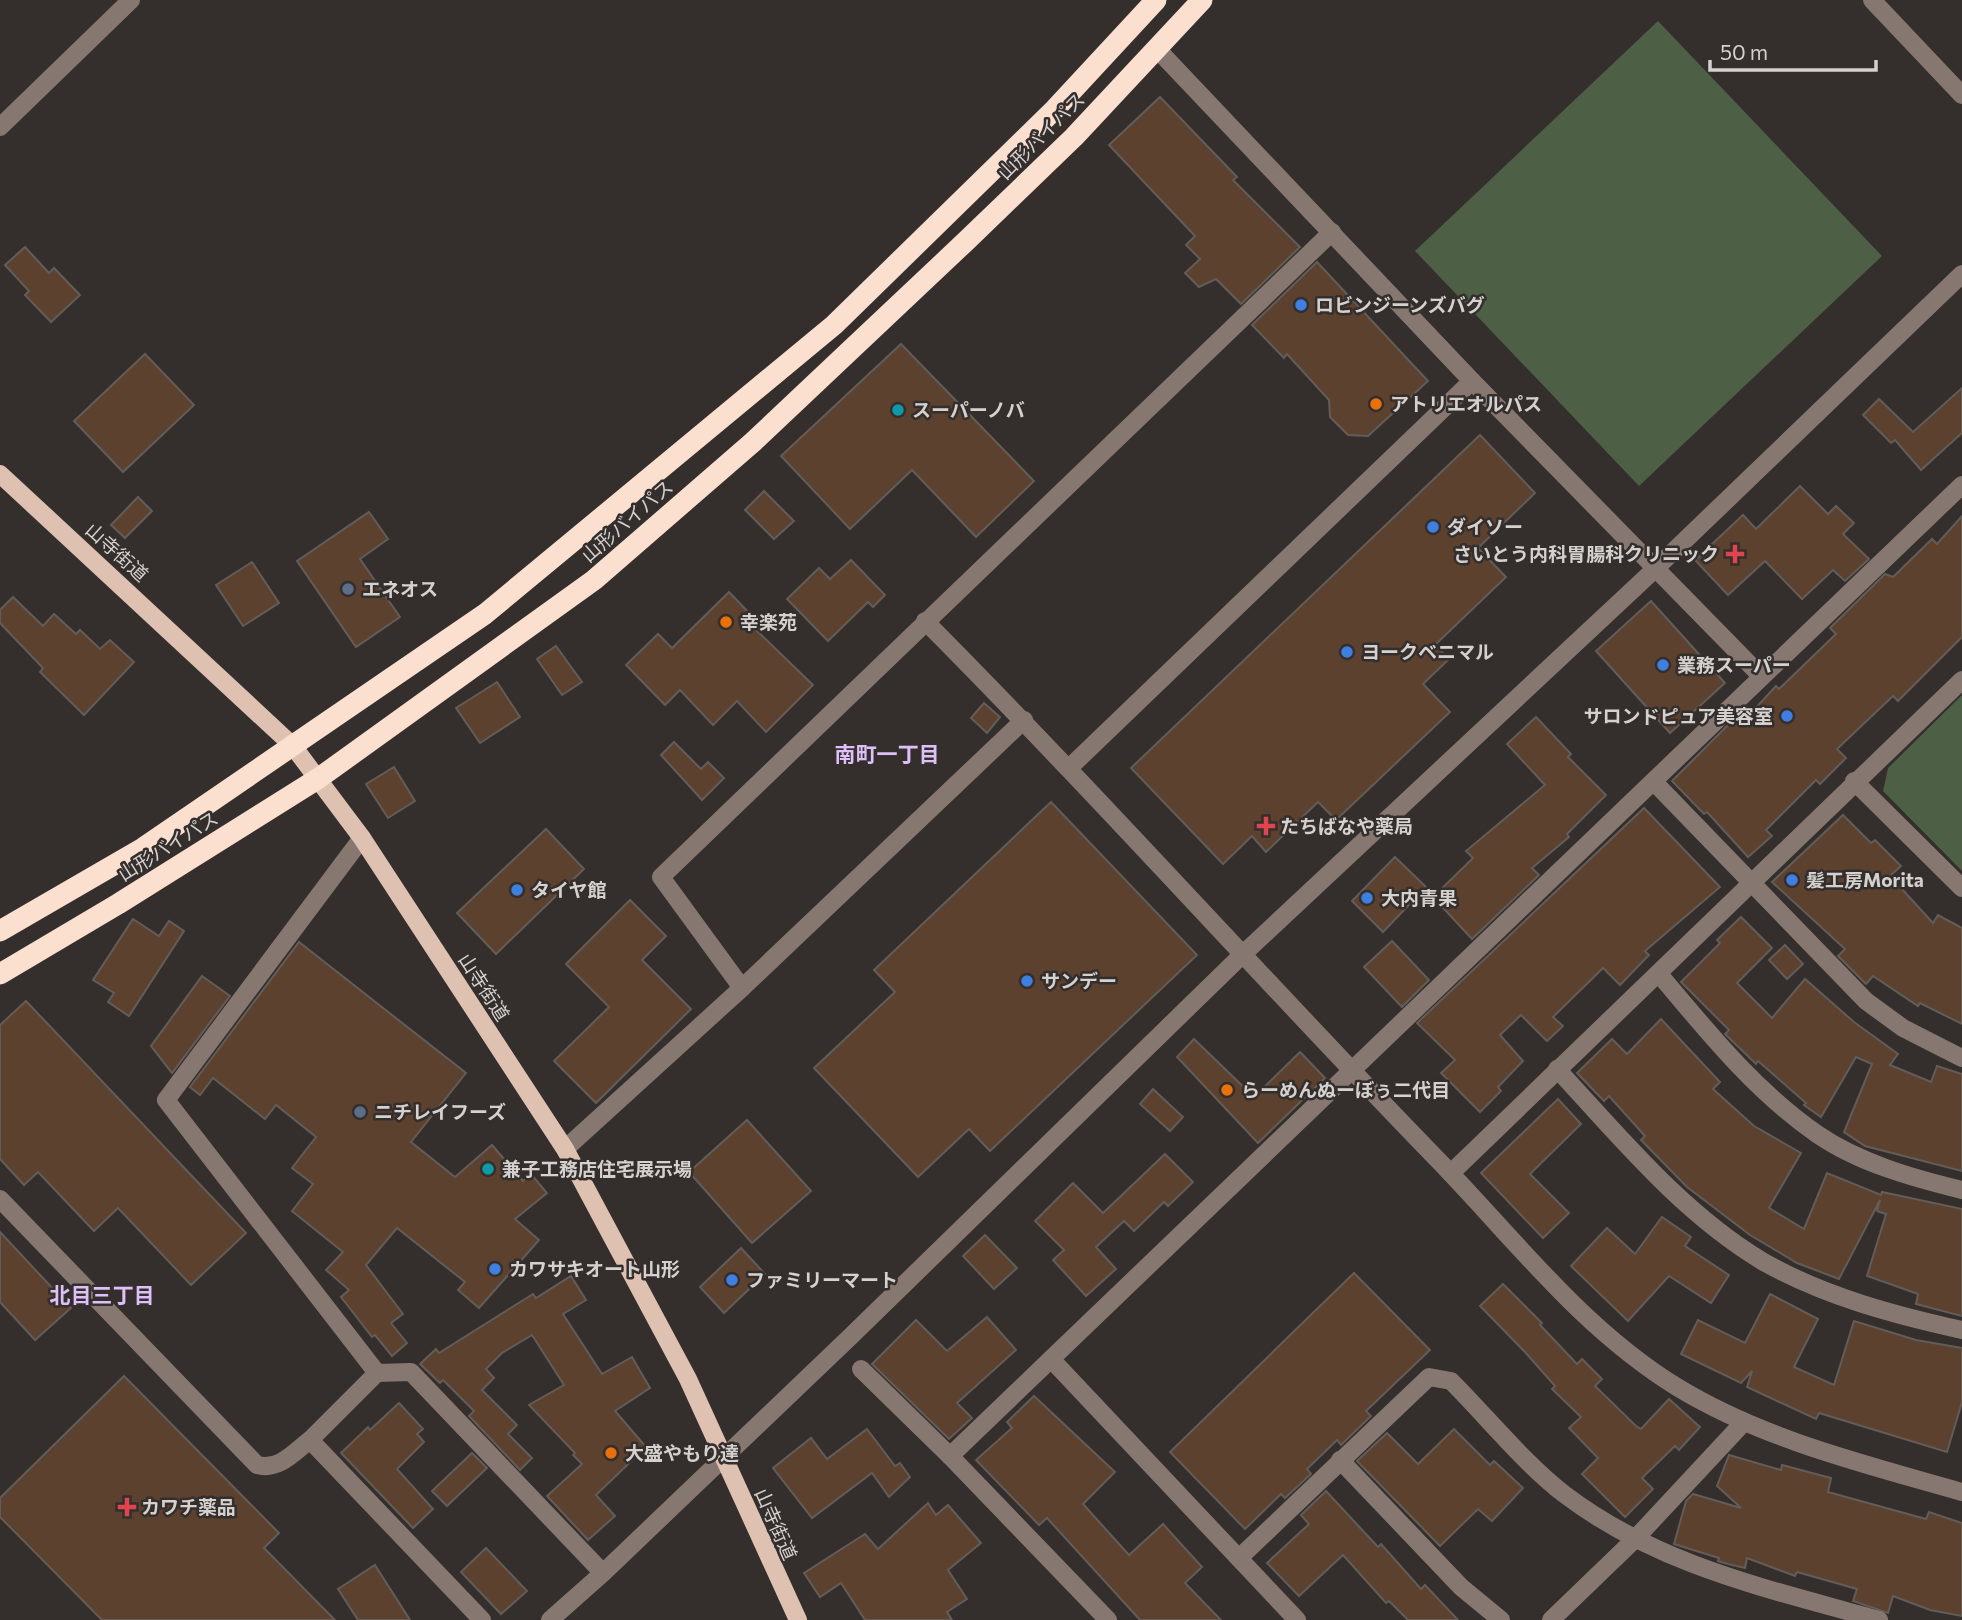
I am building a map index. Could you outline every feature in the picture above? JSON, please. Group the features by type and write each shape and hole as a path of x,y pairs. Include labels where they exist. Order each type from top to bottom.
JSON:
{"highway":[{"name":"山形バイパス","path":"0,931 143,848 485,614 834,325 1046,118 1156,0"},
{"name":"山形バイパス","path":"0,974 319,778 594,580 744,450 1074,137 1202,0"}],"main road":[{"name":"山寺街道","path":"0,474 293,746 362,838 565,1149 640,1284 798,1620"}],"street":[{"path":"0,127 131,0"},
{"path":"1872,0 1962,95"},
{"path":"1157,50 1472,381 1761,676"},
{"path":"741,988 661,877 1332,232"},
{"path":"550,1620 603,1573 722,1456 869,1319 1242,955 1655,569 1962,274"},
{"path":"1069,768 1472,381"},
{"path":"950,1456 1962,485"},
{"path":"925,621 1024,720 1242,955 1451,1173 1550,1283 1619,1348 1678,1387 1744,1422 1836,1455 1962,1492"},
{"path":"1451,1173 1659,974 1854,781 1962,680"},
{"path":"565,1149 741,988 1024,720"},
{"path":"1854,781 1962,888"},
{"path":"1654,782 1866,1001 1903,1028 1962,1058"},
{"path":"362,838 166,1100 377,1373"},
{"path":"1659,974 1741,1068 1818,1135 1853,1154 1962,1190"},
{"path":"1557,1069 1691,1208 1761,1260 1840,1297 1962,1330"},
{"path":"0,1199 257,1465 268,1468 279,1464 310,1440 377,1373 411,1372 603,1573"},
{"path":"1051,1359 1297,1620"},
{"path":"861,1369 950,1456 1108,1620"},
{"path":"1239,1558 1429,1377 1451,1381 1563,1493 1633,1541 1703,1570 1878,1620"},
{"path":"1551,1620 1633,1541 1744,1422"},
{"path":"310,1440 482,1620"},
{"path":"1340,1460 1461,1587 1501,1620"}],"green space":[{"path":"1658,21 1882,256 1639,486 1415,251"},
{"path":"1962,695 1962,871 1883,791 1888,768"}],"building":[{"path":"1160,97 1237,177 1233,180 1300,247 1241,304 1216,279 1199,287 1185,273 1200,259 1186,245 1195,236 1109,145"},
{"path":"25,247 49,273 54,268 80,295 51,322 25,295 29,291 5,265"},
{"path":"1317,262 1428,381 1368,436 1348,435 1330,417 1329,400 1287,354 1284,358 1252,325"},
{"path":"901,344 1034,481 976,537 912,470 850,529 781,456"},
{"path":"145,354 194,405 123,472 74,421"},
{"path":"1962,388 1962,433 1921,470 1895,440 1891,443 1863,415 1879,399 1913,432"},
{"name":"ヨークベニマル","path":"1480,435 1535,493 1478,548 1506,577 1435,645 1449,659 1423,684 1450,712 1336,820 1318,802 1266,852 1252,836 1223,864 1131,768"},
{"path":"1800,486 1828,514 1836,506 1854,523 1843,534 1869,559 1845,581 1833,570 1802,599 1765,561 1728,595 1695,560 1743,515 1756,529"},
{"path":"764,491 794,521 774,539 745,510"},
{"path":"138,497 152,511 125,538 111,525"},
{"name":"エネオス","path":"369,512 388,539 360,559 400,617 356,647 297,561"},
{"path":"1962,516 1962,637 1898,701 1893,696 1837,749 1846,758 1820,784 1816,780 1766,830 1772,836 1748,857 1707,812 1704,814 1672,781 1732,721 1738,727 1776,686 1779,689 1836,634 1830,628 1885,574 1893,577 1932,539 1937,544"},
{"path":"851,560 885,595 873,607 868,602 828,641 787,599 819,568 830,579"},
{"path":"252,562 279,603 243,626 216,585"},
{"path":"729,592 752,616 747,621 813,685 766,732 737,701 713,725 680,690 665,705 626,665 658,634 672,648"},
{"path":"13,597 43,626 54,614 76,634 80,630 100,649 110,640 134,662 84,715 40,672 43,668 0,623 0,610"},
{"path":"1651,601 1725,683 1670,733 1596,651"},
{"path":"556,646 582,682 562,695 537,659"},
{"path":"497,682 520,717 480,743 456,708"},
{"path":"984,703 1000,717 987,733 971,718"},
{"path":"1536,717 1571,754 1568,757 1606,795 1567,834 1569,837 1532,868 1539,875 1472,939 1433,897 1473,858 1466,851 1545,785 1507,744"},
{"path":"674,742 701,769 708,762 724,778 702,800 661,755"},
{"path":"394,767 415,801 388,818 366,784"},
{"name":"サンデー","path":"1051,802 1197,955 990,1151 969,1129 918,1177 814,1068 895,992 874,970"},
{"path":"1644,808 1720,887 1645,951 1649,955 1620,985 1603,968 1553,1017 1563,1026 1547,1041 1521,1015 1500,1035 1523,1061 1498,1087 1501,1091 1480,1112 1441,1073 1455,1060 1417,1023"},
{"path":"1843,815 1871,843 1875,840 1901,866 1890,876 1933,923 1938,915 1962,928 1962,1024 1920,1003 1918,1006 1873,976 1866,984 1838,956 1845,949 1772,882"},
{"path":"546,829 584,869 496,954 457,913"},
{"path":"1395,857 1426,887 1383,932 1352,901"},
{"path":"630,900 666,936 642,960 691,1009 596,1103 554,1061 609,1007 566,964"},
{"path":"1741,917 1772,948 1737,983 1772,1018 1805,979 1854,1022 1898,1054 1890,1065 1931,1082 1937,1066 1962,1074 1962,1171 1865,1146 1844,1132 1872,1064 1856,1057 1821,1117 1804,1105 1806,1103 1758,1061 1756,1064 1725,1034 1729,1030 1681,982 1720,943 1717,940"},
{"path":"133,919 159,936 169,921 184,931 129,1016 108,1002 114,993 93,980"},
{"path":"1392,941 1429,980 1402,1007 1364,967"},
{"name":"ニチレイフーズ","path":"299,942 466,1073 411,1142 455,1177 492,1145 523,1181 531,1174 547,1193 515,1219 539,1240 479,1308 458,1290 465,1282 397,1228 366,1265 403,1314 391,1323 407,1343 392,1356 375,1335 372,1337 341,1297 349,1290 326,1270 343,1252 292,1211 313,1184 292,1168 316,1137 276,1105 265,1119 213,1078 200,1095 190,1087"},
{"path":"1785,945 1803,964 1787,979 1769,960"},
{"path":"202,976 230,996 172,1073 151,1046"},
{"path":"26,1001 246,1233 191,1285 118,1208 94,1231 38,1172 24,1185 0,1159 0,1025"},
{"path":"1661,1019 1720,1082 1713,1089 1754,1126 1801,1153 1769,1208 1804,1229 1827,1173 1881,1195 1882,1192 1962,1209 1962,1316 1916,1304 1918,1294 1867,1276 1886,1214 1877,1211 1880,1200 1839,1279 1797,1263 1750,1235 1687,1187 1641,1140 1645,1136 1609,1096 1604,1101 1577,1073 1612,1039 1627,1054"},
{"path":"1194,1039 1254,1097 1300,1052 1325,1078 1258,1143 1177,1057"},
{"path":"1153,1089 1183,1117 1170,1131 1140,1104"},
{"path":"1558,1099 1581,1124 1530,1174 1569,1213 1543,1238 1481,1173"},
{"path":"747,1120 811,1191 752,1243 689,1172"},
{"path":"1165,1154 1193,1182 1168,1206 1164,1202 1134,1231 1124,1221 1096,1247 1116,1269 1086,1296 1053,1260 1064,1250 1035,1221 1073,1183 1103,1213"},
{"path":"1662,1217 1691,1237 1685,1246 1729,1275 1711,1303 1669,1276 1628,1321 1571,1266 1607,1228 1635,1254"},
{"path":"0,1232 71,1308 35,1340 0,1302"},
{"path":"985,1235 1017,1268 994,1289 963,1256"},
{"name":"ファミリーマート","path":"741,1248 765,1274 724,1313 700,1287"},
{"path":"1354,1273 1430,1350 1366,1411 1371,1416 1341,1445 1337,1440 1307,1469 1311,1474 1285,1498 1281,1494 1245,1529 1170,1452"},
{"path":"571,1276 586,1300 563,1314 602,1374 632,1357 650,1388 615,1411 646,1447 596,1495 615,1516 588,1540 547,1496 582,1464 573,1455 575,1453 529,1405 564,1385 532,1335 502,1353 486,1369 494,1378 482,1390 517,1425 508,1434 532,1458 520,1470 469,1416 474,1411 443,1380 440,1383 420,1364 436,1349 439,1353 533,1294 536,1298"},
{"path":"1503,1284 1542,1323 1540,1325 1577,1364 1582,1359 1602,1379 1595,1386 1636,1426 1641,1429 1669,1399 1700,1427 1679,1450 1675,1446 1642,1478 1653,1489 1625,1517 1582,1474 1598,1458 1569,1428 1581,1417 1552,1389 1555,1386 1480,1306"},
{"path":"1770,1294 1818,1319 1794,1367 1834,1385 1854,1321 1916,1340 1962,1348 1962,1402 1947,1452 1819,1413 1816,1419 1747,1387 1752,1371 1741,1383 1681,1354 1698,1320 1745,1343"},
{"path":"987,1317 1016,1350 957,1403 972,1418 949,1439 872,1364 916,1320 947,1351"},
{"name":"カワチ薬品","path":"124,1376 279,1533 264,1548 335,1620 102,1620 0,1517 0,1498"},
{"path":"1034,1396 1115,1472 1083,1504 1129,1555 1163,1524 1202,1567 1185,1583 1221,1620 1140,1620 1047,1518 1039,1525 976,1460 1012,1428 1007,1422"},
{"path":"399,1403 423,1429 417,1434 424,1442 397,1469 433,1509 413,1528 341,1453"},
{"path":"867,1429 895,1466 900,1463 910,1477 889,1497 872,1473 812,1518 773,1468 811,1438 827,1459"},
{"path":"1454,1429 1490,1465 1494,1461 1523,1488 1492,1521 1478,1509 1440,1546 1357,1461 1387,1433 1418,1464"},
{"path":"472,1453 487,1468 447,1506 432,1491"},
{"path":"1729,1455 1781,1470 1782,1465 1831,1478 1828,1492 1926,1519 1929,1512 1962,1523 1962,1616 1930,1610 1893,1596 1888,1613 1853,1601 1857,1589 1797,1572 1795,1576 1747,1558 1745,1568 1728,1564 1718,1561 1719,1558 1674,1544 1686,1501 1693,1494 1741,1508 1717,1486"},
{"path":"1326,1491 1378,1547 1381,1544 1421,1589 1425,1585 1458,1620 1408,1620 1389,1601 1386,1603 1343,1555 1299,1596 1267,1563 1309,1524 1301,1515"},
{"path":"928,1503 936,1515 948,1505 981,1543 948,1570 967,1599 947,1612 952,1620 865,1620 841,1583 820,1597 804,1573 865,1534 878,1549"},
{"path":"486,1548 527,1591 501,1614 461,1572"},
{"path":"375,1565 410,1620 358,1620 338,1589"}],"place":[{"name":"ロビンジーンズバグ","path":"1301,305"},
{"name":"アトリエオルパス","path":"1376,404"},
{"name":"スーパーノバ","path":"898,410"},
{"name":"ダイソー","path":"1433,527"},
{"name":"さいとう内科胃腸科クリニック","path":"1735,554"},
{"name":"エネオス","path":"348,589"},
{"name":"幸楽苑","path":"726,622"},
{"name":"ヨークベニマル","path":"1347,652"},
{"name":"業務スーパー","path":"1663,665"},
{"name":"サロンドピュア美容室","path":"1787,716"},
{"name":"たちばなや薬局","path":"1266,826"},
{"name":"髪工房Morita","path":"1792,880"},
{"name":"タイヤ館","path":"517,890"},
{"name":"大内青果","path":"1367,898"},
{"name":"サンデー","path":"1027,981"},
{"name":"らーめんぬーぼぅ二代目","path":"1227,1090"},
{"name":"ニチレイフーズ","path":"360,1112"},
{"name":"兼子工務店住宅展示場","path":"488,1169"},
{"name":"カワサキオート山形","path":"495,1269"},
{"name":"ファミリーマート","path":"732,1280"},
{"name":"大盛やもり達","path":"611,1453"},
{"name":"カワチ薬品","path":"127,1507"}],"district":[{"name":"南町一丁目","path":"887,755"},
{"name":"北目三丁目","path":"102,1296"}]}
